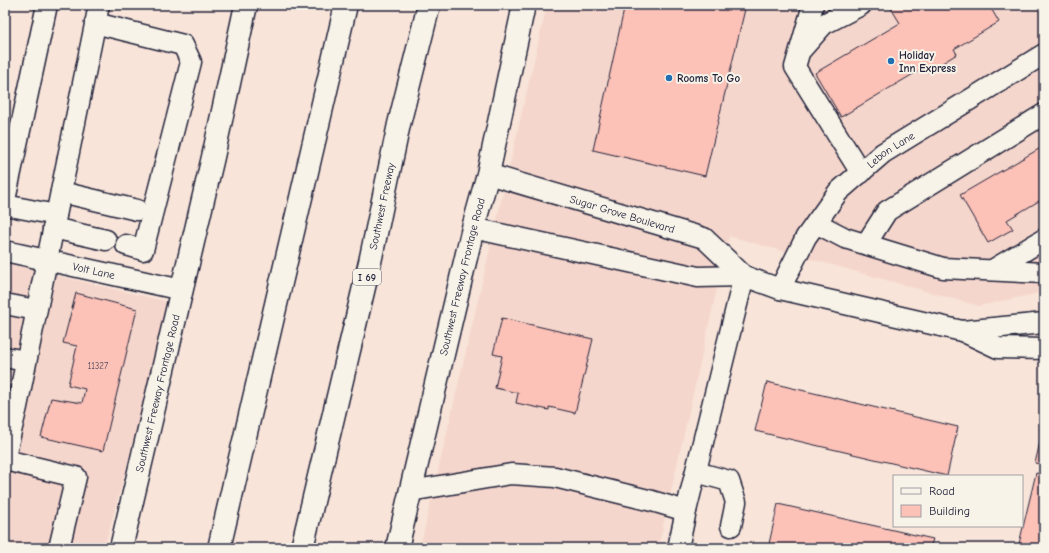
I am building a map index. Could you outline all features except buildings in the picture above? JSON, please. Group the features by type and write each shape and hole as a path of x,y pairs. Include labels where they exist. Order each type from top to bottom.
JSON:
{"main road":[{"name":"Southwest Freeway Frontage Road","path":"121,548 214,157 246,5"},
{"path":"219,548 346,5"},
{"name":"Southwest Freeway","path":"302,548 429,5"},
{"name":"Southwest Freeway Frontage Road","path":"396,548 488,174 524,5"}],"street":[{"path":"5,200 47,5"},
{"path":"813,5 795,67 861,172"},
{"path":"799,53 824,24 860,5"},
{"path":"5,456 11,405 25,361 36,310 96,10 183,45 191,62 143,250 126,245"},
{"name":"Lebon Lane","path":"780,289 806,237 838,192 883,154 1044,54"},
{"path":"866,244 887,210 1044,114"},
{"name":"Sugar Grove Boulevard","path":"488,174 704,238 744,276"},
{"path":"60,192 137,210"},
{"path":"5,205 106,240"},
{"path":"816,223 845,238 943,268 994,269 1044,273"},
{"name":"Sugar Grove Boulevard","path":"474,228 698,277 744,276 780,289 962,331 998,348 1044,349"},
{"path":"994,269 1044,239"},
{"name":"Volt Lane","path":"5,251 182,290"},
{"path":"678,548 744,276"},
{"path":"5,304 36,310"},
{"name":"Sugar Grove Boulevard","path":"962,331 1044,323"},
{"path":"5,357 25,361"},
{"path":"5,460 76,477 59,548"},
{"path":"696,472 729,482 736,502 731,526"},
{"path":"410,491 518,474 555,477 686,511"}],"shaded area":[{"path":"547,5 1044,5 1044,292 979,306 729,236 658,548 420,548"},
{"path":"5,263 172,303 104,548 5,548"}],"place":[{"name":"Holiday Inn Express","path":"891,61"},
{"name":"Rooms To Go","path":"669,78"}]}
